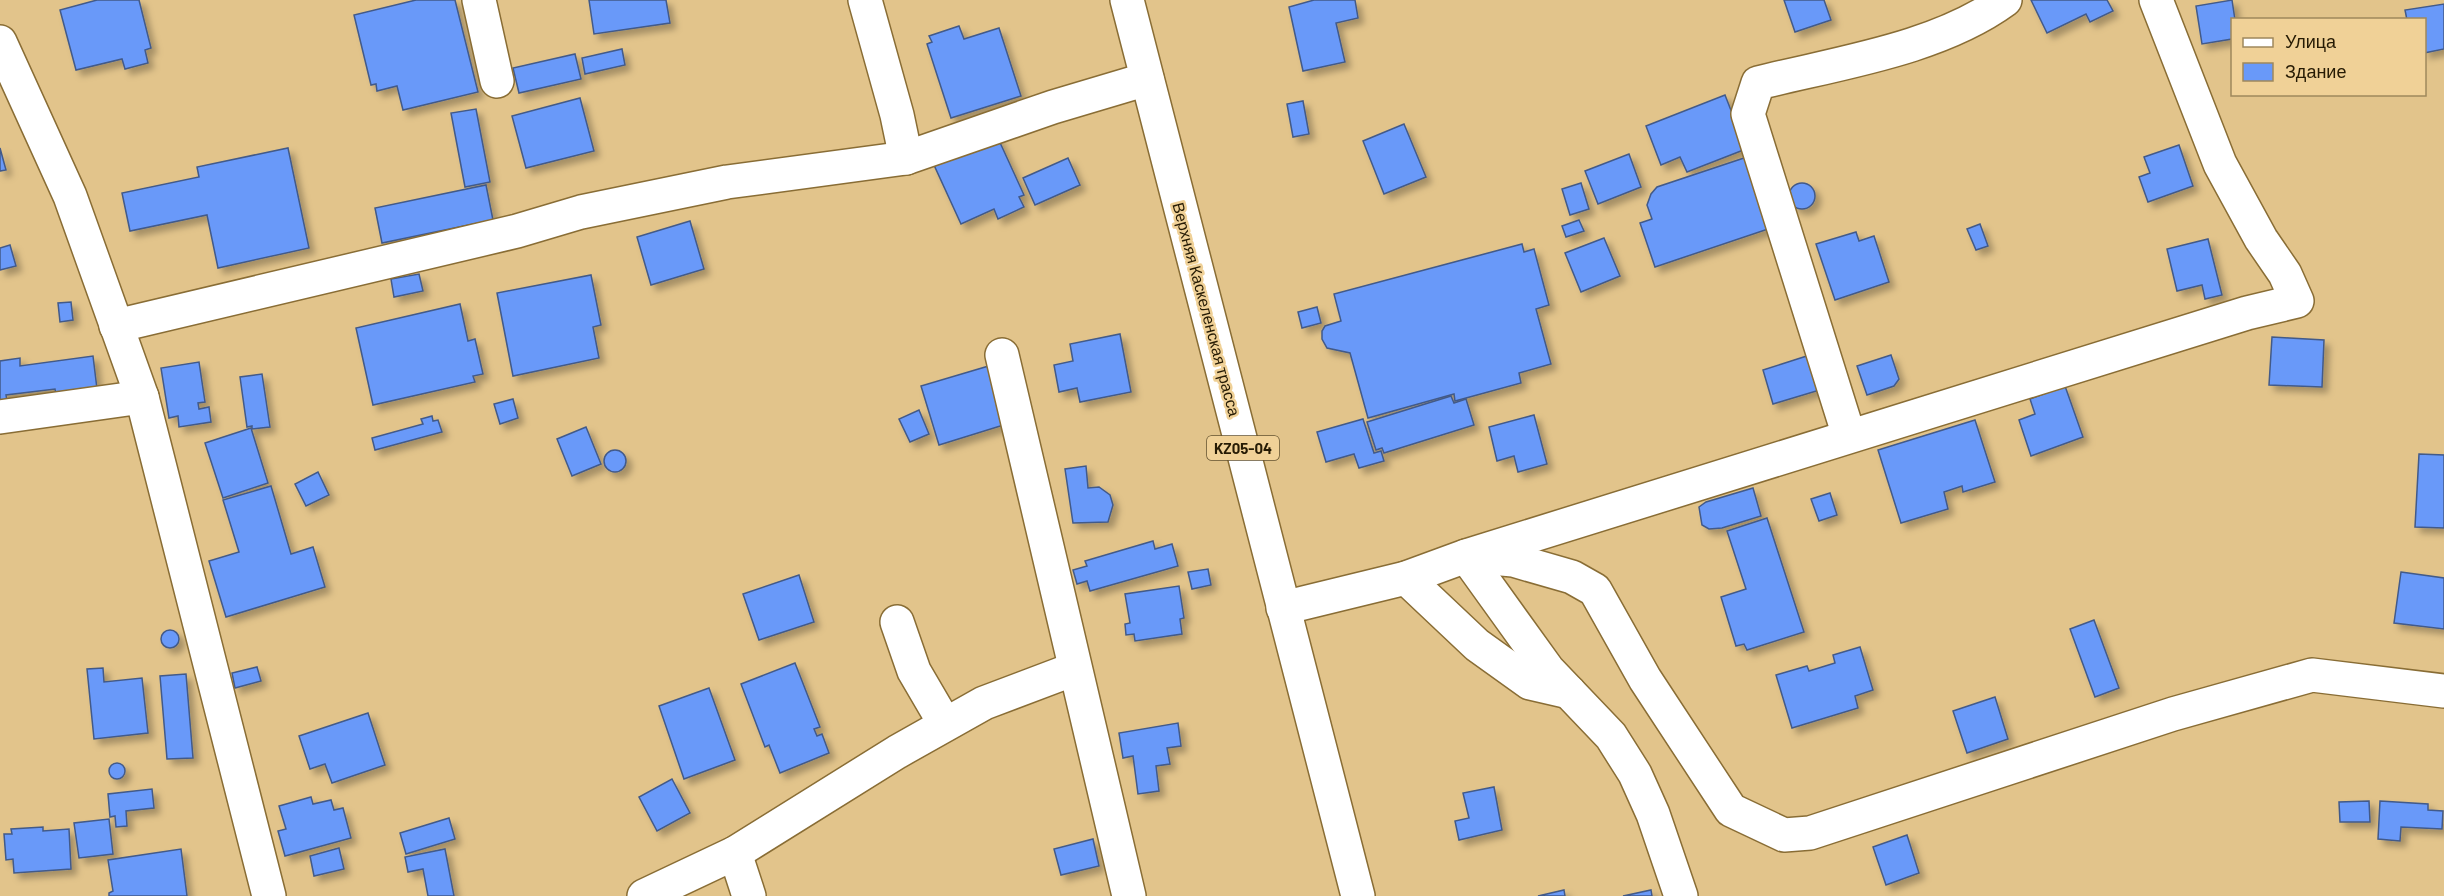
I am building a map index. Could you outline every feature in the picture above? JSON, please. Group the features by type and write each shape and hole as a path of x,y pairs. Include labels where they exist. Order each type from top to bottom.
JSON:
{"street":[{"path":"479,0 497,81"},
{"path":"865,0 897,115 906,158"},
{"name":"Верхняя Каскеленская трасса","path":"1127,0 1358,896"},
{"path":"1849,436 1748,114 1758,83 1904,47 1985,15 2005,0"},
{"path":"1283,608 1406,578 1466,556 1756,468 1849,436 2236,317 2297,301 2220,164 2156,0"},
{"path":"3,58 70,196 142,397 269,896"},
{"path":"116,326 518,231 581,212 727,182 906,158 1053,107 1147,79"},
{"path":"1002,355 1129,896"},
{"path":"0,417 142,397"},
{"path":"1453,622 1466,556"},
{"path":"1466,556 1513,560 1572,577 1595,590 1645,679 1731,810 1784,834 1810,833 2173,714 2312,675 2444,691"},
{"path":"1466,556 1548,670 1611,736 1635,774 1653,814 1681,896"},
{"path":"1406,578 1477,645 1530,683 1569,692"},
{"path":"897,622 914,671 945,724"},
{"path":"644,896 735,853 945,724 984,703 1074,669"},
{"path":"735,853 749,896"}],"building":[{"path":"97,0 139,0 151,48 145,50 148,63 125,69 122,59 76,70 60,10"},
{"path":"416,0 455,0 478,92 403,110 397,86 377,91 376,84 371,85 354,15"},
{"path":"589,0 666,0 670,23 594,34"},
{"path":"1314,0 1355,0 1358,18 1336,23 1345,62 1303,71 1289,7"},
{"path":"1784,0 1824,0 1831,20 1795,32"},
{"path":"2031,0 2107,0 2113,11 2090,22 2086,14 2047,33"},
{"path":"2232,0 2235,18 2231,18 2231,39 2202,44 2196,6"},
{"path":"2444,4 2444,49 2426,53 2426,18 2407,18 2405,10"},
{"path":"959,26 964,39 999,28 1021,96 951,118 927,44 932,42 929,36"},
{"path":"622,49 625,65 585,74 582,58"},
{"path":"575,54 581,79 519,93 513,68"},
{"path":"1725,95 1746,149 1687,172 1680,157 1661,165 1646,126"},
{"path":"580,98 594,151 526,168 512,116"},
{"path":"1303,101 1309,134 1293,137 1287,104"},
{"path":"476,109 490,182 465,187 451,113"},
{"path":"1404,124 1426,177 1384,194 1363,141"},
{"path":"997,136 1024,195 1019,197 1024,207 998,219 994,209 961,224 934,165"},
{"path":"2179,145 2193,186 2148,202 2139,177 2150,173 2144,157"},
{"path":"0,148 6,170 0,171"},
{"path":"288,148 309,248 218,268 207,215 130,231 122,193 199,177 197,167"},
{"path":"1629,154 1641,187 1598,204 1585,171"},
{"path":"1753,155 1777,226 1655,267 1640,223 1652,219 1647,205 1651,194 1657,187"},
{"path":"1068,158 1080,185 1035,205 1023,178"},
{"path":"1581,183 1589,209 1570,215 1562,189"},
{"path":"1802,183 1811,187 1815,196 1811,205 1802,209 1793,205 1789,196 1793,187"},
{"path":"486,185 493,220 382,243 375,208"},
{"path":"1579,220 1584,231 1566,237 1562,226"},
{"path":"690,221 704,269 651,285 637,237"},
{"path":"1980,224 1988,246 1976,250 1967,229"},
{"path":"1856,232 1859,241 1874,236 1889,282 1835,300 1816,244"},
{"path":"1604,238 1620,276 1581,292 1565,253"},
{"path":"2208,239 2222,295 2205,299 2202,285 2177,291 2167,249"},
{"path":"1522,244 1524,252 1534,249 1549,305 1536,309 1551,364 1519,373 1521,383 1455,401 1454,394 1368,418 1350,353 1327,348 1322,339 1325,326 1341,321 1334,294"},
{"path":"10,245 16,266 0,270 0,248"},
{"path":"419,274 423,291 394,297 391,279"},
{"path":"591,275 601,325 593,327 599,358 513,376 497,293"},
{"path":"71,302 73,320 60,322 58,303"},
{"path":"460,304 468,341 475,339 483,374 473,376 475,382 373,405 356,328"},
{"path":"1317,307 1321,323 1302,328 1298,312"},
{"path":"1120,334 1131,392 1080,402 1077,388 1059,392 1054,365 1073,361 1070,344"},
{"path":"2272,337 2324,340 2322,387 2269,385"},
{"path":"1813,354 1823,389 1773,404 1763,370"},
{"path":"1891,355 1899,379 1894,386 1867,395 1857,366"},
{"path":"93,356 97,389 56,395 55,389 6,395 7,401 0,402 0,361 20,358 20,366"},
{"path":"199,362 205,402 198,403 199,409 209,407 211,422 179,427 178,416 169,418 161,368"},
{"path":"992,365 1010,423 939,445 921,386"},
{"path":"262,374 270,427 252,429 252,426 247,427 240,377"},
{"path":"2065,386 2083,437 2031,456 2019,420 2035,414 2030,399"},
{"path":"1451,396 1454,403 1466,399 1474,425 1384,453 1382,448 1376,450 1367,422"},
{"path":"513,399 518,418 500,424 494,404"},
{"path":"919,410 929,434 910,442 899,419"},
{"path":"1534,415 1547,464 1518,472 1514,456 1497,461 1489,427"},
{"path":"432,416 433,421 438,420 442,432 375,450 372,438 423,424 421,419"},
{"path":"1363,419 1374,453 1381,451 1384,461 1359,468 1354,454 1326,462 1317,432"},
{"path":"1975,420 1995,482 1963,492 1962,486 1944,492 1948,509 1901,523 1878,450"},
{"path":"586,427 601,464 572,476 557,439"},
{"path":"251,428 268,483 223,498 205,443"},
{"path":"615,450 625,457 626,461 619,471 615,472 605,465 604,461 611,451"},
{"path":"2419,454 2444,455 2444,528 2415,527"},
{"path":"1086,466 1088,488 1099,487 1110,495 1113,505 1108,522 1073,523 1065,469"},
{"path":"318,472 329,495 306,506 295,484"},
{"path":"271,486 291,554 313,547 325,587 226,617 209,561 239,552 223,500"},
{"path":"1753,488 1761,516 1722,528 1709,529 1702,525 1699,507 1706,502"},
{"path":"1830,493 1837,515 1819,521 1811,499"},
{"path":"1767,518 1804,632 1747,650 1744,644 1736,646 1721,597 1746,589 1727,531"},
{"path":"1153,541 1155,549 1172,544 1178,566 1090,591 1087,581 1077,584 1073,570 1087,566 1085,561"},
{"path":"1208,569 1211,585 1192,589 1188,572"},
{"path":"2401,572 2444,578 2444,629 2394,623"},
{"path":"799,575 814,622 759,640 743,594"},
{"path":"1179,586 1184,618 1180,619 1182,634 1135,641 1134,634 1126,635 1125,624 1130,623 1125,594"},
{"path":"2094,620 2119,688 2095,697 2070,629"},
{"path":"170,630 176,633 179,639 176,645 170,648 164,645 161,639 164,633"},
{"path":"1860,647 1873,690 1855,696 1858,708 1792,728 1776,675 1807,666 1809,671 1835,663 1833,655"},
{"path":"795,663 820,727 814,729 817,736 822,734 829,753 780,773 769,745 765,747 741,684"},
{"path":"257,667 261,681 235,688 232,673"},
{"path":"103,668 104,682 142,678 148,733 94,739 87,669"},
{"path":"186,674 193,758 167,759 160,676"},
{"path":"709,688 735,760 684,779 659,706"},
{"path":"1995,697 2008,739 1967,753 1953,711"},
{"path":"368,713 385,765 332,783 325,764 310,769 299,736"},
{"path":"1178,723 1181,746 1167,748 1170,764 1156,766 1159,791 1138,794 1133,756 1123,758 1119,733"},
{"path":"117,763 125,771 117,779 109,771"},
{"path":"672,779 690,813 657,831 639,797"},
{"path":"1494,787 1502,830 1459,840 1455,821 1469,818 1463,793"},
{"path":"152,789 154,808 126,811 127,826 116,827 115,816 110,817 108,794"},
{"path":"311,797 313,804 331,800 334,810 343,808 351,838 285,856 278,831 286,829 279,806"},
{"path":"2369,801 2370,822 2340,822 2339,802"},
{"path":"2380,801 2428,804 2428,810 2443,811 2442,829 2401,827 2400,841 2378,839"},
{"path":"449,818 455,839 406,854 400,833"},
{"path":"109,819 113,854 79,858 74,823"},
{"path":"43,827 43,831 69,829 71,869 14,873 13,859 6,860 4,834 12,834 11,829"},
{"path":"1907,835 1919,873 1886,885 1873,847"},
{"path":"1093,839 1099,866 1061,875 1054,849"},
{"path":"339,848 344,869 314,876 310,856"},
{"path":"181,849 187,896 109,896 109,893 113,891 108,860"},
{"path":"445,849 454,896 428,896 423,869 408,872 405,857"},
{"path":"1564,890 1565,896 1538,896"},
{"path":"1651,890 1652,896 1623,896"}]}
